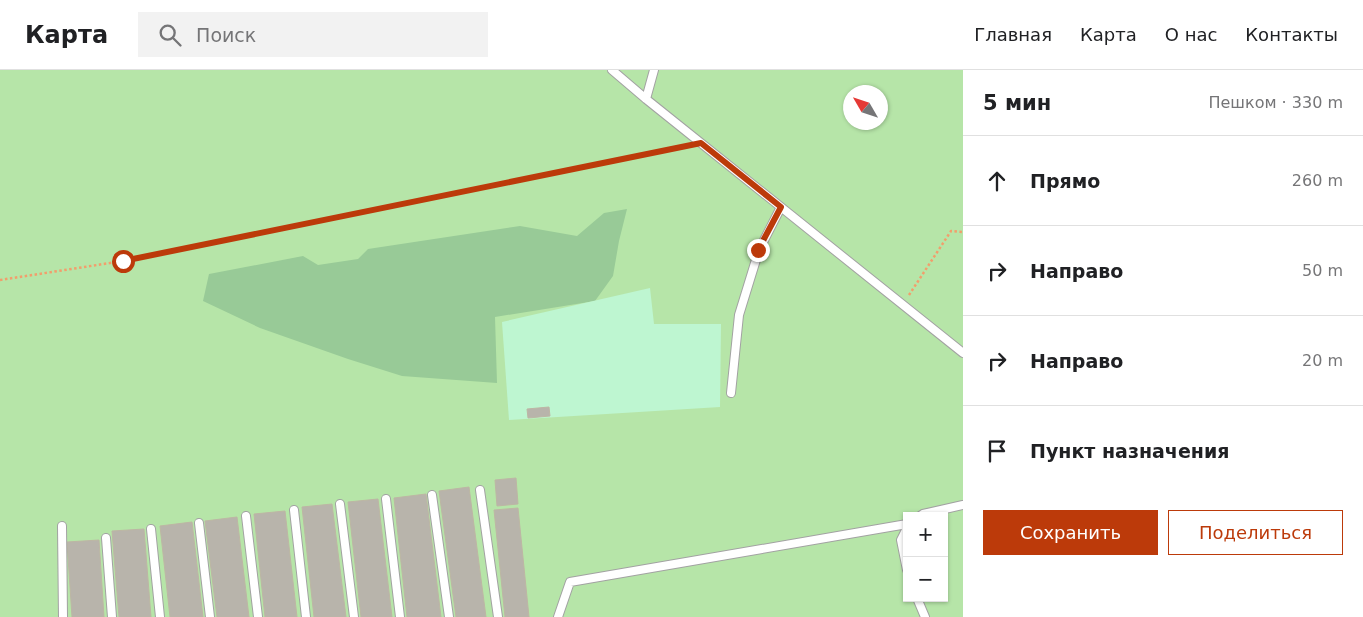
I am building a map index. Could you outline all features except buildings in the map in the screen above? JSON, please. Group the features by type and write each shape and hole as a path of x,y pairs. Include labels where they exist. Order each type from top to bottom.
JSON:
{"lane":[{"path":"612,70 963,353"},
{"path":"646,99 654,70"},
{"path":"731,393 739,315 758,250 781,207"},
{"path":"480,490 498,617"},
{"path":"432,495 449,617"},
{"path":"386,499 400,617"},
{"path":"340,504 354,617"},
{"path":"933,512 963,505"},
{"path":"294,510 306,617"},
{"path":"246,516 258,617"},
{"path":"199,523 210,617"},
{"path":"62,526 63,617"},
{"path":"558,617 570,582 903,527"},
{"path":"151,529 160,617"},
{"path":"903,535 901,540 903,550"},
{"path":"106,538 112,617"},
{"path":"919,602 925,617"}],"path":[{"path":"0,280 123,261 701,143"},
{"path":"903,304 951,232 963,232"}],"green space":[{"path":"0,70 963,70 963,617 0,617"},
{"path":"627,209 613,276 595,301 495,317 497,383 402,376 260,328 203,301 209,274 303,256 318,265 358,259 368,249 520,226 577,236 604,213"},
{"path":"650,288 654,324 721,324 720,407 509,420 502,322"}],"route":[{"path":"123,261 701,143 781,207 758,250"}]}
